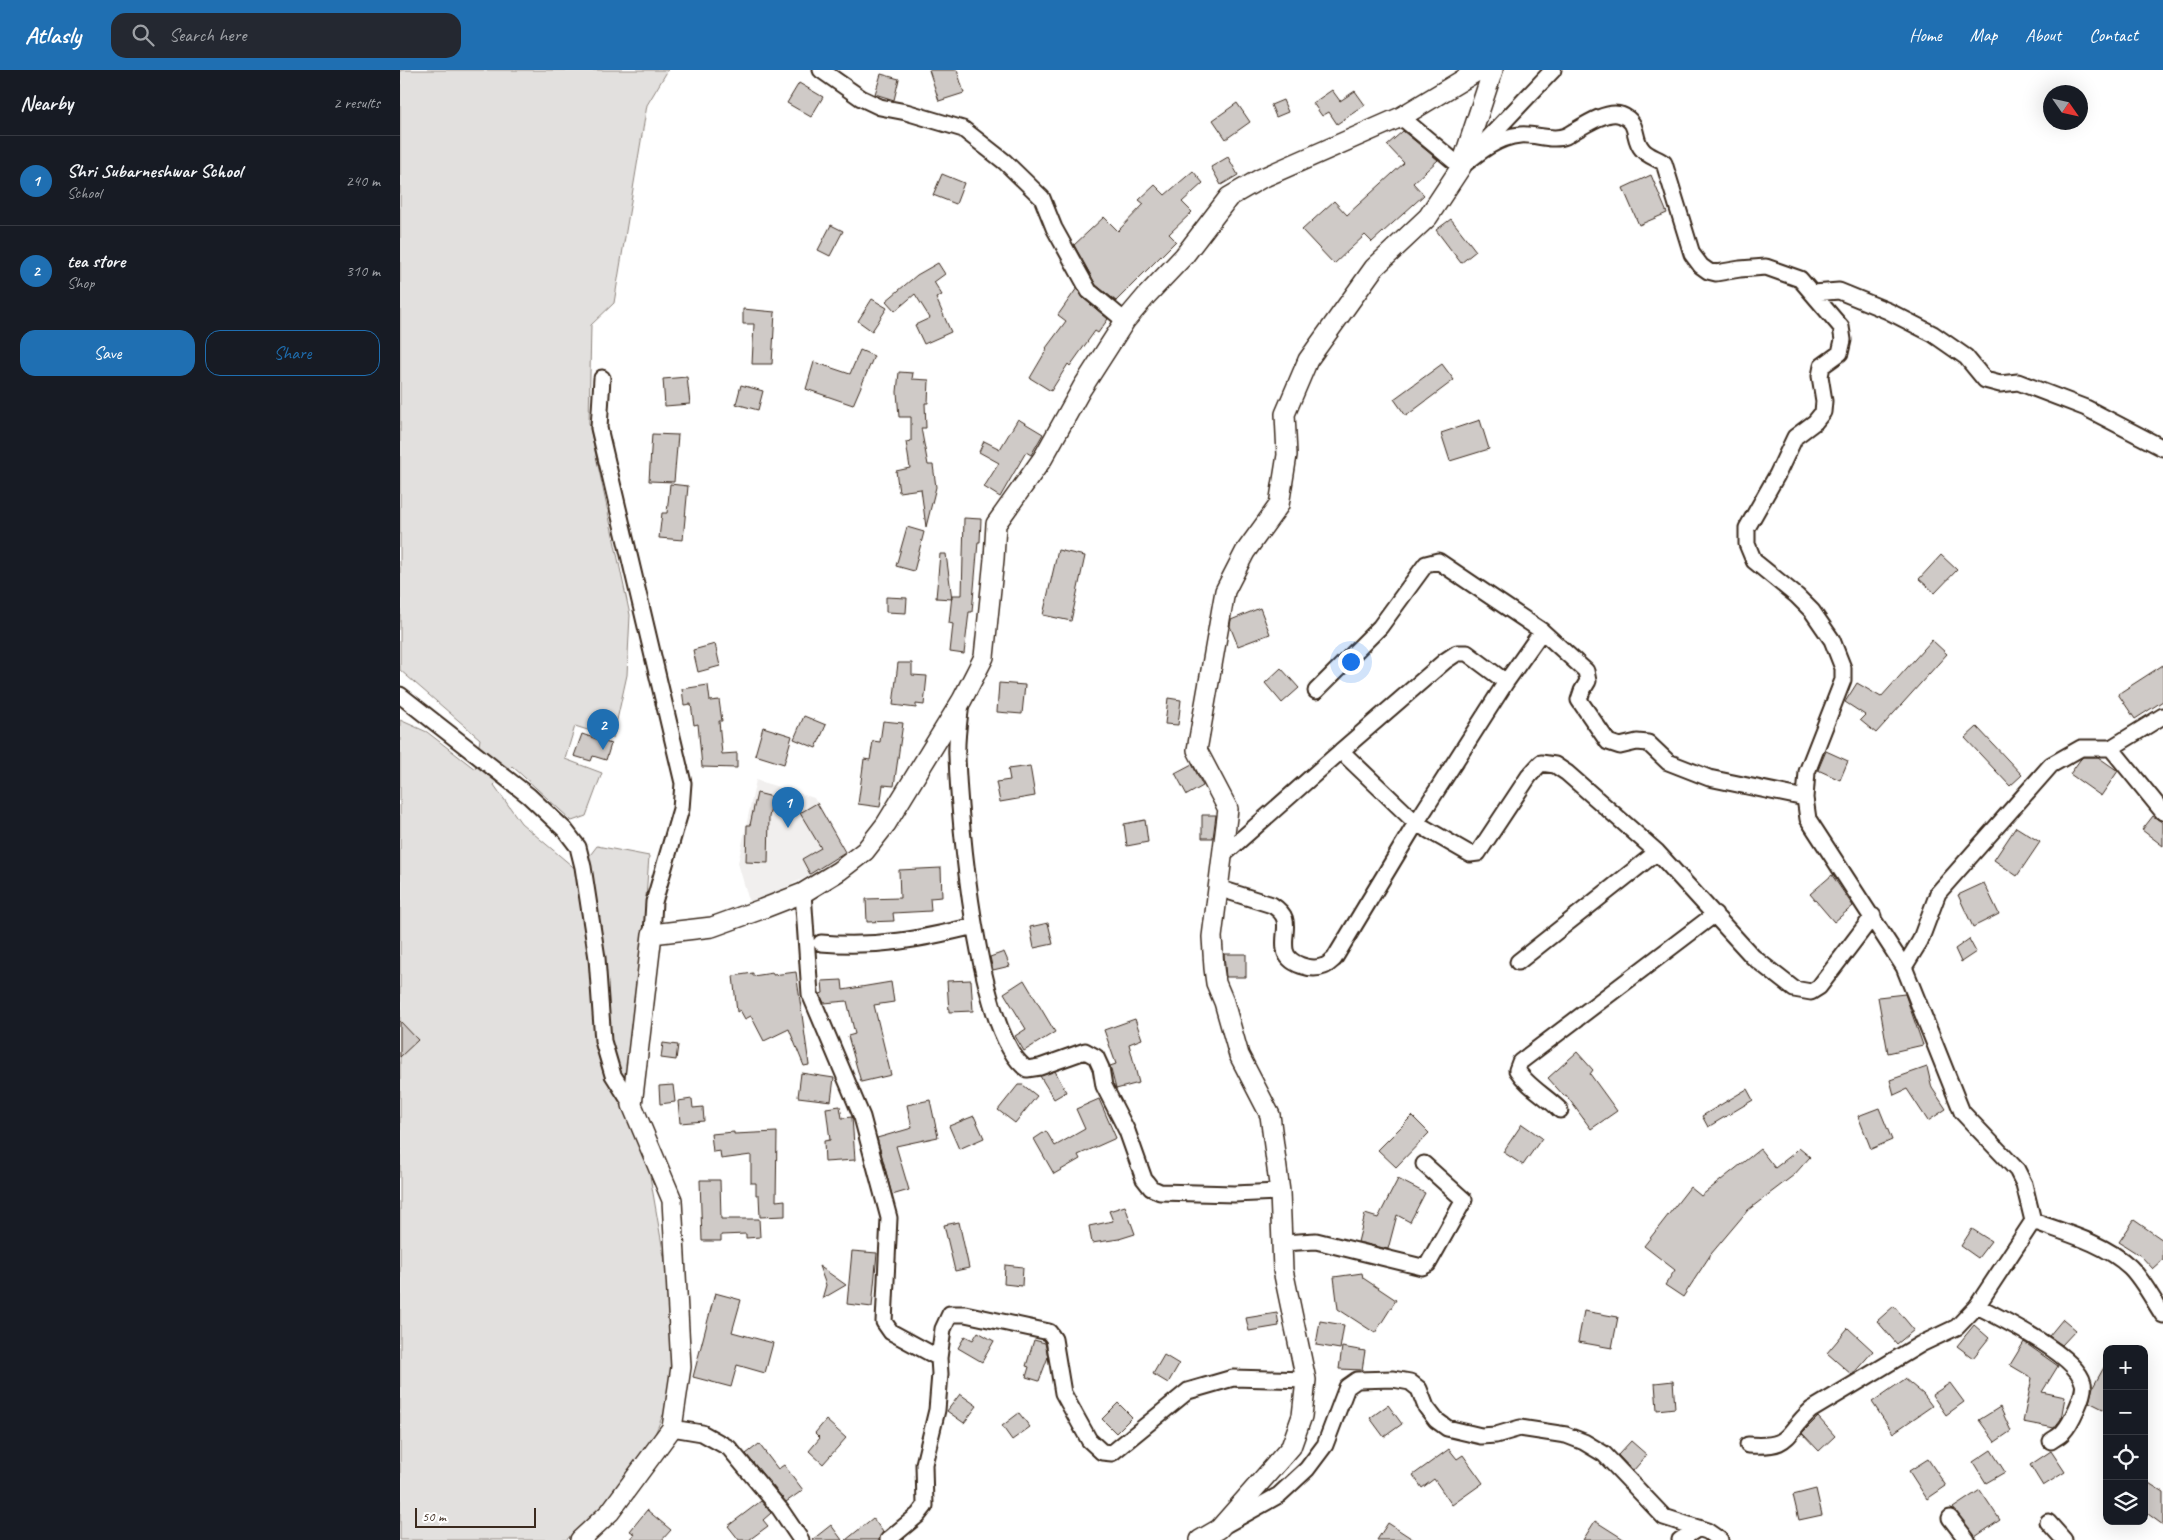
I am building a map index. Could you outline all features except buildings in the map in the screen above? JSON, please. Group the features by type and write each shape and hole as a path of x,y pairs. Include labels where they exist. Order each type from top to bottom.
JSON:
{"street":[{"path":"821,70 861,98 880,107 906,112 963,129 1005,162 1042,198 1054,228 1089,291 1125,321"},
{"path":"652,934 712,927 803,893 840,871 865,851 886,824 962,700 984,657 996,524 1043,458 1082,388 1125,321 1184,256 1229,197 1260,179 1401,117 1479,70"},
{"path":"1461,167 1493,70"},
{"path":"1219,1529 1291,1447 1302,1416 1306,1380 1283,1270 1280,1192 1270,1115 1239,1054 1224,1002 1216,982 1212,937 1228,809 1197,750 1225,591 1245,552 1279,505 1286,455 1285,414 1308,360 1374,268 1428,217 1461,167 1553,70"},
{"path":"1461,167 1486,146 1494,143 1520,135 1564,136 1607,115 1619,114 1628,118 1636,129 1640,147 1647,154 1664,163 1692,254 1701,266 1708,271 1716,273 1766,267 1800,279 1814,293 1841,327 1843,340 1840,353 1822,366 1820,376 1824,401 1823,412 1815,422 1795,437 1777,475 1747,528 1748,544 1754,561 1797,596 1812,611 1832,640 1844,668 1843,680 1807,772 1805,798 1808,818 1904,966 1962,1112 2017,1170 2024,1184 2033,1220 1977,1306 1957,1327 1921,1344 1811,1410 1800,1419 1786,1440 1777,1445 1748,1445"},
{"path":"1401,117 1461,167"},
{"path":"1814,293 1838,291 1888,311 1933,334 1966,357 1985,380 2000,384 2018,382 2086,408 2163,448"},
{"path":"602,378 598,428 683,783 681,809 654,902 632,1105"},
{"path":"1316,691 1380,627 1426,564 1438,561 1542,631 1586,671 1588,682 1579,700 1608,742 1620,746 1637,742 1648,744 1668,762 1709,778 1805,798"},
{"path":"1218,888 1272,905 1280,910 1286,923 1285,951 1290,960 1306,967 1325,966 1334,959 1416,823 1506,682 1542,631"},
{"path":"1222,856 1457,652 1467,653 1506,682"},
{"path":"400,695 529,796 565,830 578,848 583,867 597,958 603,1041 613,1075 632,1105 672,1200 680,1367 672,1428 610,1512 580,1540"},
{"path":"962,700 957,755 970,906 994,1014 1018,1064 1026,1069 1040,1067 1085,1051 1096,1057 1101,1068 1104,1086 1127,1131 1144,1180 1151,1188 1160,1192 1191,1191 1234,1194 1280,1192"},
{"path":"1904,966 1920,941 1938,893 2052,765 2081,748 2111,748 2163,716"},
{"path":"2111,748 2163,812"},
{"path":"1341,751 1416,823 1470,854 1478,853 1529,776 1542,763 1554,764 1567,773 1657,852 1753,957 1794,989 1811,992 1819,988 1873,916"},
{"path":"1518,962 1657,852"},
{"path":"803,893 810,994 862,1117 889,1218 884,1322 891,1332 939,1358"},
{"path":"1560,1110 1548,1097 1522,1078 1517,1070 1520,1062 1715,914"},
{"path":"821,943 853,946 921,939 974,926"},
{"path":"1282,1242 1316,1241 1422,1267 1428,1264 1464,1200 1424,1164"},
{"path":"2033,1220 2101,1248 2117,1257 2132,1269 2163,1315"},
{"path":"1977,1306 2029,1333 2058,1354 2078,1374 2084,1384 2082,1394 2063,1432 2051,1442"},
{"path":"888,1540 918,1515 925,1506 924,1464 938,1410 939,1358 943,1329 950,1314 965,1314 1049,1332 1054,1339 1063,1393 1089,1440 1102,1452 1112,1454 1188,1390 1233,1378 1306,1380"},
{"path":"1200,1540 1279,1495 1308,1469 1325,1445 1347,1387 1357,1380 1393,1379 1410,1382 1419,1389 1426,1407 1436,1420 1447,1428 1481,1436 1496,1435 1520,1428 1566,1435 1584,1442 1604,1454 1664,1517 1707,1530 1720,1540"},
{"path":"672,1428 702,1434 729,1448 780,1509 801,1540"},
{"path":"1950,1518 1967,1540"},
{"path":"2048,1522 2064,1540"},
{"path":"1680,1540 1699,1528"}],"shaded area":[{"path":"400,70 668,70 647,105 614,303 591,325 589,423 630,615 627,675 613,738 575,726 565,759 602,773 586,816 572,821 512,766 494,785 521,823 578,871 597,846 649,856 633,1078 670,1291 672,1394 646,1455 594,1515 566,1540 400,1540 400,720 427,732 475,769 480,739 400,670"},
{"path":"756,780 814,798 845,858 750,905 738,863"}],"place":[{"name":"tea store","path":"603,750"},
{"name":"Shri Subarneshwar School","path":"788,828"}]}
